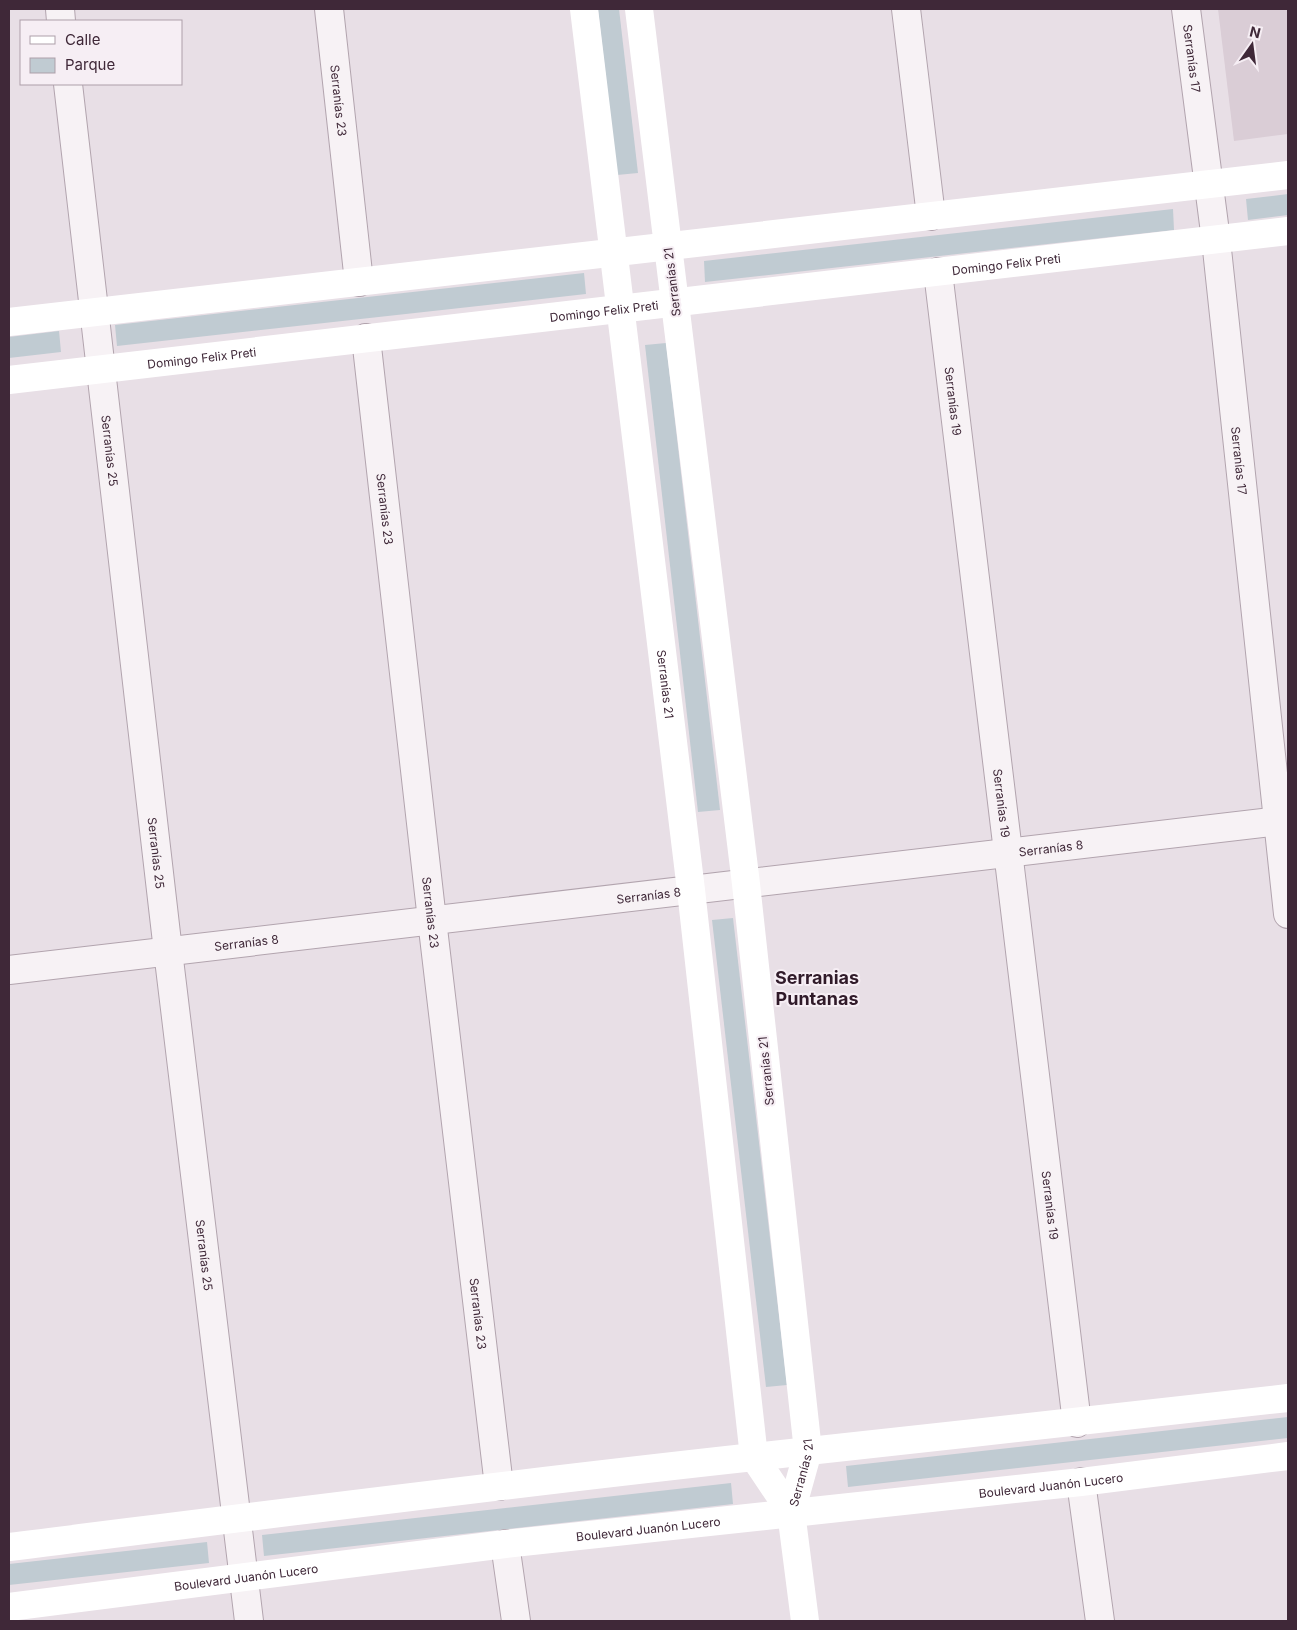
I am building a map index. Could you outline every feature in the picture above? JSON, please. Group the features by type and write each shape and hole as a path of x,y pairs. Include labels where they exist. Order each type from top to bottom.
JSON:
{"street":[{"name":"Serranías 23","path":"329,9 359,282"},
{"name":"Serranías 21","path":"584,9 691,890 754,1457 791,1512"},
{"name":"Serranías 21","path":"639,9 746,884 808,1451 791,1512"},
{"path":"906,9 931,216"},
{"name":"Serranías 17","path":"1186,9 1216,240 1283,820 1288,914"},
{"name":"Serranías 25","path":"68,85 168,951 248,1621"},
{"path":"9,322 1288,175"},
{"name":"Domingo Felix Preti","path":"9,380 1288,231"},
{"name":"Serranías 19","path":"938,272 1077,1423"},
{"name":"Serranías 23","path":"366,338 499,1486"},
{"name":"Serranías 8","path":"9,970 1283,820"},
{"path":"9,1547 499,1486 1288,1398"},
{"name":"Boulevard Juanón Lucero","path":"9,1607 505,1544 1081,1482 1288,1456"},
{"path":"1081,1482 1100,1621"},
{"path":"791,1512 805,1621"},
{"path":"505,1544 516,1621"}],"shaded area":[{"path":"1218,9 1288,9 1288,134 1234,141"}],"green space":[{"path":"598,9 619,9 638,173 617,175"},
{"path":"1288,194 1288,215 1248,220 1246,199"},
{"path":"1173,209 1174,230 705,282 704,261"},
{"path":"584,273 586,294 117,346 115,325"},
{"path":"59,331 61,352 9,358 9,337"},
{"path":"666,343 720,810 698,812 645,345"},
{"path":"733,918 787,1385 766,1387 712,920"},
{"path":"1288,1417 1288,1438 848,1487 846,1466"},
{"path":"731,1483 733,1504 264,1556 262,1535"},
{"path":"207,1542 209,1563 9,1585 9,1564"}],"district":[{"name":"Serranias Puntanas","path":"817,988"}]}
